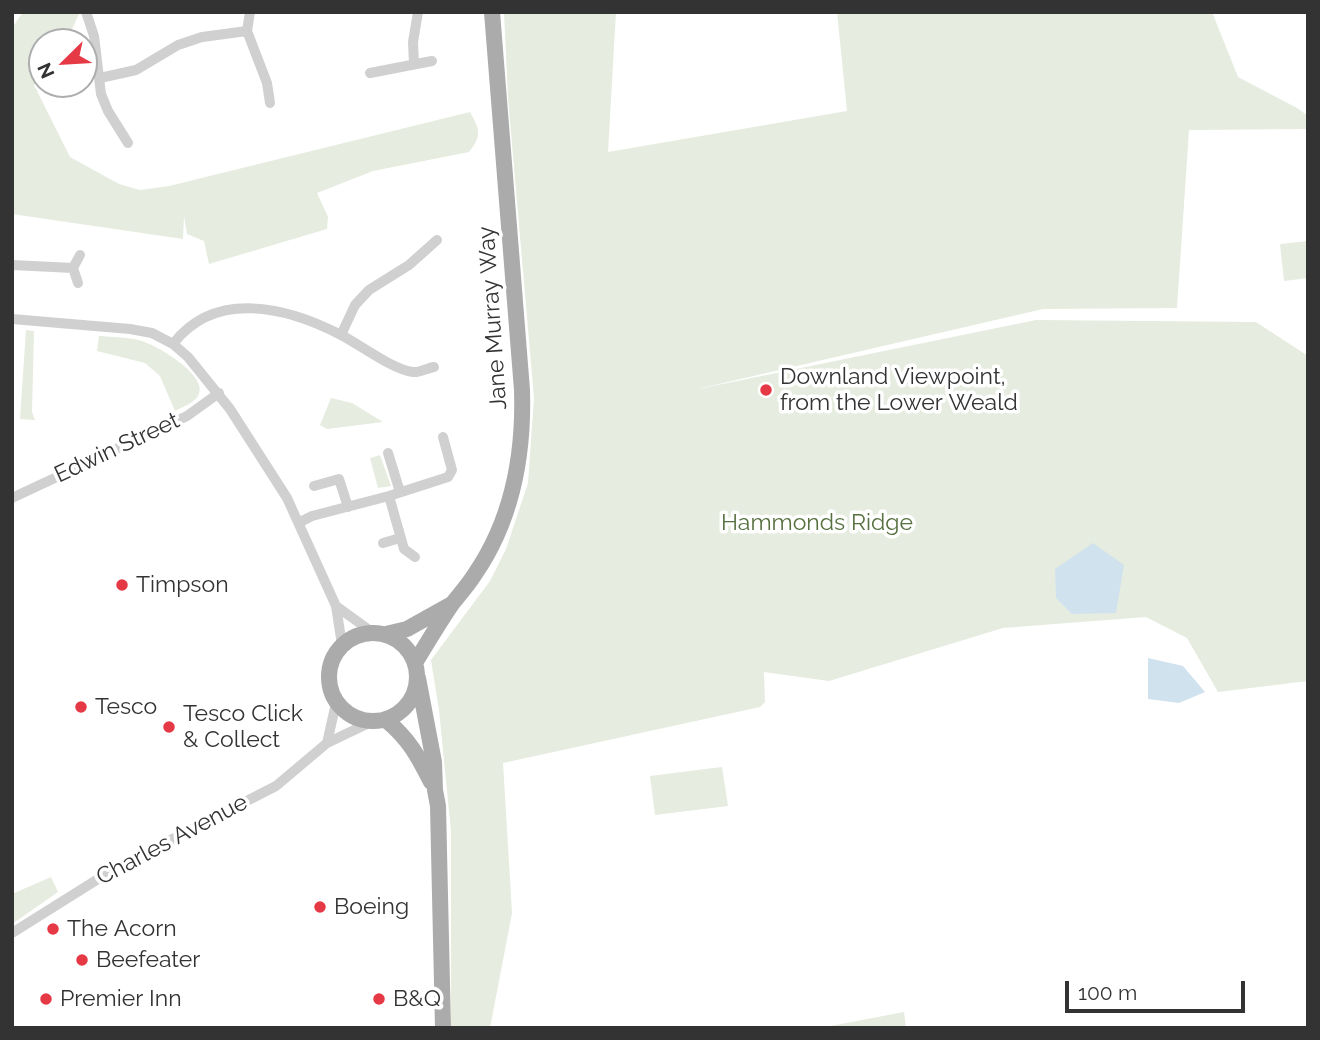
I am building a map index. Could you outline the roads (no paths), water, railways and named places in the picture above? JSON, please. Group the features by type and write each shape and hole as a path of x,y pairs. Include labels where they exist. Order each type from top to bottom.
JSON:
{"main road":[{"name":"Jane Murray Way","path":"417,671 452,604 476,574 493,543 516,476 523,430 492,12"},
{"name":"Jane Murray Way","path":"379,633 407,629 452,604"},
{"path":"435,790 415,750 400,732 378,721 358,719 346,713 336,703 328,681 329,668 334,655 351,638 379,633 399,641 409,651 417,671 434,762 438,806 443,1028"},
{"path":"378,721 399,714 409,704 415,692 417,671"}],"street":[{"path":"86,12 94,36 101,94 128,143"},
{"path":"250,12 247,32 267,83 270,103"},
{"path":"414,64 413,42 418,12"},
{"path":"100,78 136,70 178,45 202,37 247,32"},
{"path":"370,73 432,61"},
{"path":"341,335 355,305 369,290 409,264 437,240"},
{"path":"78,283 73,268 80,255"},
{"path":"12,265 73,268"},
{"path":"173,344 197,320 211,314 239,308 269,309 303,318 341,335 384,360 414,372 434,367"},
{"path":"12,319 130,329 152,334 173,344 188,358 219,393 258,451 300,522 337,606 342,645"},
{"name":"Edwin Street","path":"12,498 187,416 219,393"},
{"path":"300,522 312,516 448,477 452,470 443,437"},
{"path":"388,453 400,492"},
{"path":"314,486 339,479 348,507"},
{"path":"389,496 404,549 415,557"},
{"path":"383,543 400,538"},
{"path":"337,606 379,633"},
{"path":"327,743 336,703"},
{"name":"Charles Avenue","path":"12,933 114,869 275,786 327,743 378,721"}],"water":[{"path":"1093,543 1124,565 1116,613 1072,614 1056,598 1055,569"},
{"path":"1148,658 1183,666 1205,692 1179,703 1148,699"}],"place":[{"name":"Downland Viewpoint, from the Lower Weald","path":"766,390"},
{"name":"Timpson","path":"122,585"},
{"name":"Tesco","path":"81,707"},
{"name":"Tesco Click & Collect","path":"169,727"},
{"name":"Boeing","path":"320,907"},
{"name":"The Acorn","path":"53,929"},
{"name":"Beefeater","path":"82,960"},
{"name":"Premier Inn","path":"46,999"},
{"name":"B&Q","path":"379,999"}],"park label":[{"name":"Hammonds Ridge","path":"817,523"}]}
